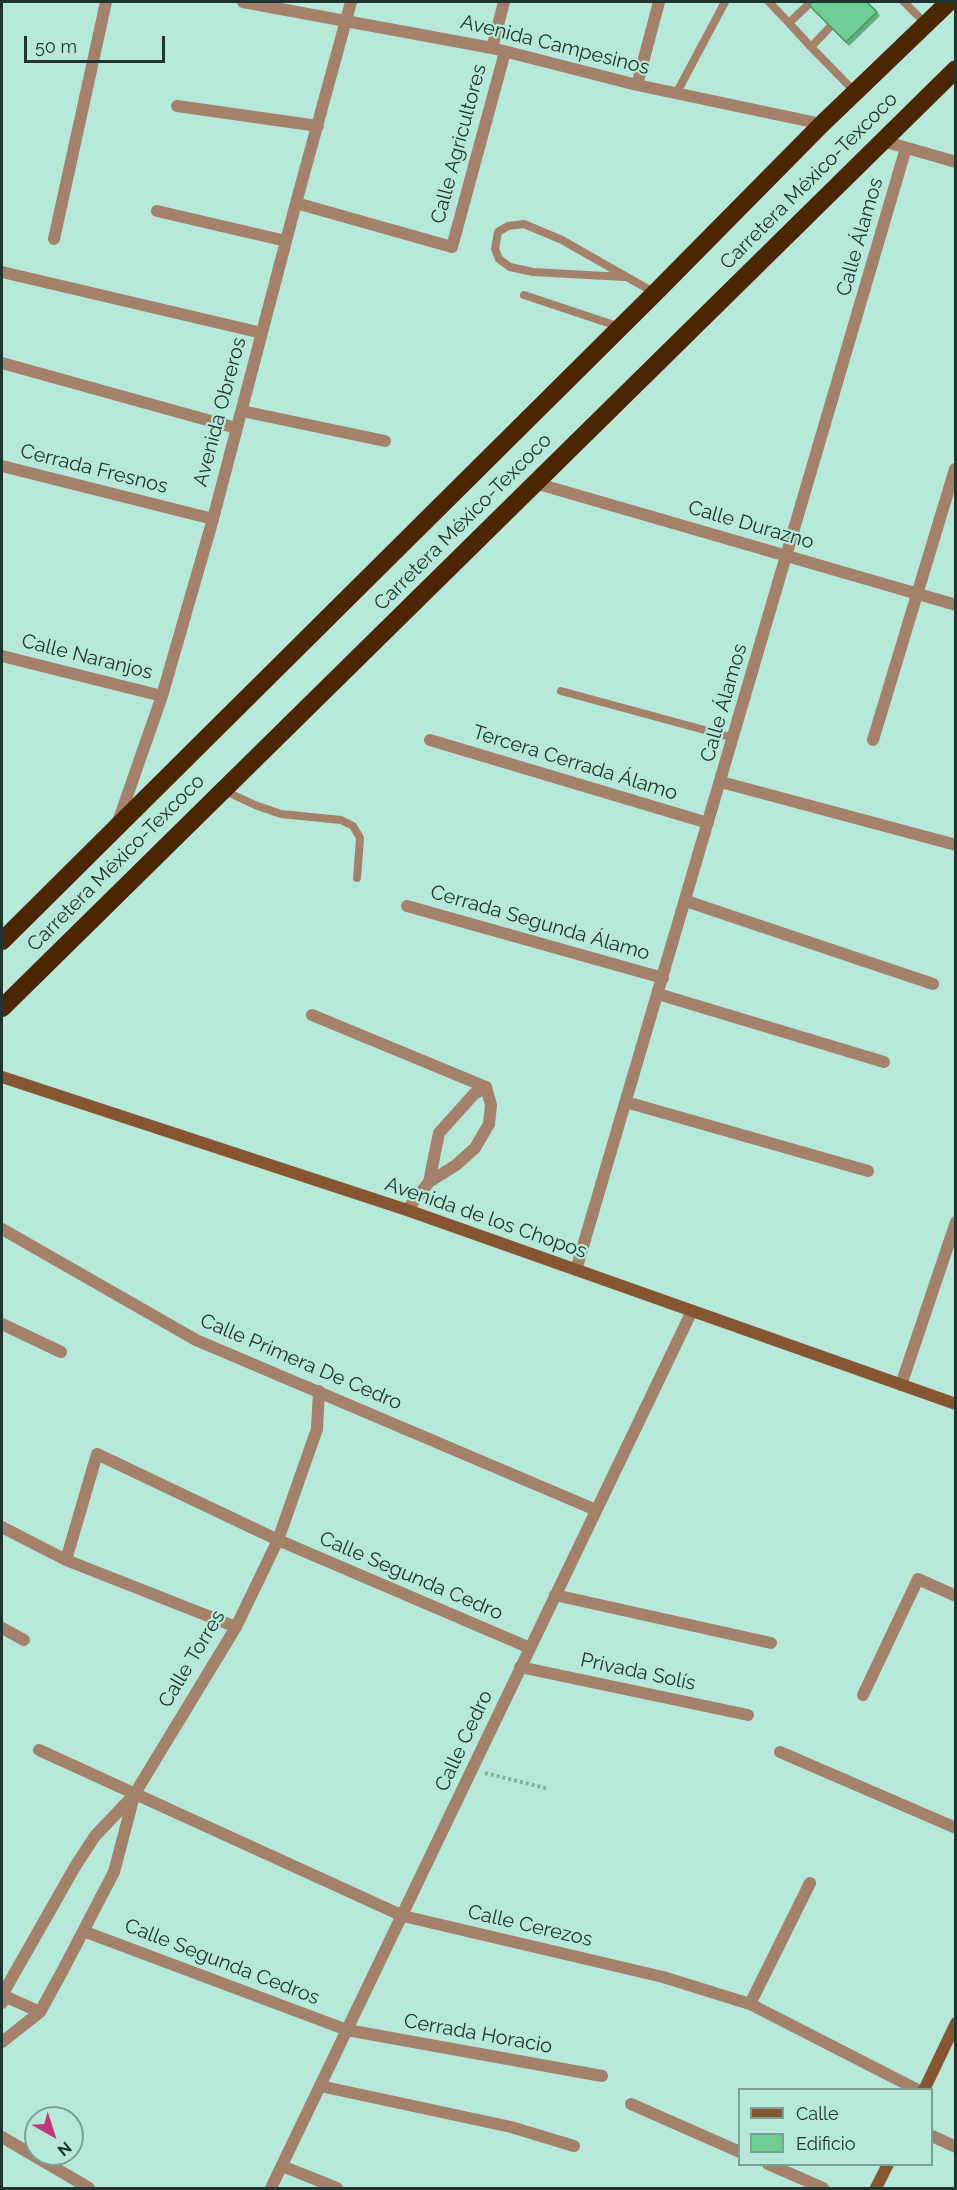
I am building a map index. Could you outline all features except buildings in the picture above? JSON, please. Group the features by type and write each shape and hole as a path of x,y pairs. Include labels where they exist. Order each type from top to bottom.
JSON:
{"highway":[{"name":"Carretera México-Texcoco","path":"2,941 655,293 822,124 949,2"},
{"name":"Carretera México-Texcoco","path":"2,1008 956,69"}],"street":[{"path":"54,239 106,2"},
{"name":"Avenida Campesinos","path":"243,2 346,19 492,48 637,86 822,124"},
{"name":"Avenida Obreros","path":"115,830 162,696 213,519 351,2"},
{"name":"Calle Agricultores","path":"492,48 504,2"},
{"path":"637,86 659,2"},
{"name":"Calle Agricultores","path":"296,203 452,247 505,52"},
{"path":"177,106 318,126"},
{"path":"883,141 956,162"},
{"name":"Calle Álamos","path":"576,1270 788,556 906,148"},
{"path":"157,211 286,241"},
{"path":"2,272 262,333"},
{"path":"2,363 236,428"},
{"path":"242,411 385,441"},
{"name":"Cerrada Fresnos","path":"2,466 213,519"},
{"path":"873,740 954,469"},
{"name":"Calle Durazno","path":"535,483 956,605"},
{"name":"Calle Naranjos","path":"2,656 162,696"},
{"name":"Tercera Cerrada Álamo","path":"430,740 708,823"},
{"path":"721,782 956,845"},
{"path":"686,901 933,984"},
{"name":"Cerrada Segunda Álamo","path":"407,906 663,978"},
{"path":"658,994 884,1062"},
{"path":"312,1015 486,1087"},
{"name":"Avenida de los Chopos","path":"2,1077 407,1210 956,1404"},
{"path":"429,1182 439,1133 474,1094 486,1087"},
{"path":"407,1210 429,1182 456,1165 475,1148 489,1124 491,1105 486,1087"},
{"path":"626,1102 868,1171"},
{"path":"901,1385 956,1222"},
{"name":"Calle Primera De Cedro","path":"2,1229 196,1340 596,1509"},
{"name":"Calle Cedro","path":"272,2188 520,1667 693,1311"},
{"path":"2,1324 61,1352"},
{"name":"Calle Torres","path":"2,1998 75,1865 95,1836 134,1795 236,1627 278,1540 317,1429 320,1391"},
{"path":"66,1560 97,1454 278,1540"},
{"path":"2,1527 66,1560 236,1627"},
{"name":"Calle Segunda Cedro","path":"278,1540 530,1648"},
{"path":"863,1695 918,1579 956,1596"},
{"path":"555,1595 771,1643"},
{"path":"2,1628 24,1640"},
{"name":"Privada Solís","path":"520,1667 748,1715"},
{"name":"Calle Cerezos","path":"39,1750 403,1916 663,1977 750,2004 914,2088"},
{"path":"780,1752 956,1828"},
{"name":"Calle Torres","path":"2,2042 40,2012 114,1872 134,1795"},
{"path":"750,2004 810,1883"},
{"name":"Calle Segunda Cedros","path":"83,1931 347,2030"},
{"path":"2,1998 40,2012"},
{"path":"925,2088 956,2023"},
{"name":"Cerrada Horacio","path":"347,2030 602,2076"},
{"path":"320,2086 511,2127 574,2146"},
{"path":"631,2104 738,2151"},
{"path":"933,2136 956,2147"},
{"path":"2,2137 89,2188"},
{"path":"282,2166 337,2188"},
{"path":"773,2166 823,2188"},
{"path":"876,2188 887,2166"}],"lane":[{"path":"676,94 725,2"},
{"path":"769,2 856,93"},
{"path":"789,23 811,2"},
{"path":"904,2 927,24"},
{"path":"811,47 830,27"},
{"path":"624,277 533,272 510,267 499,259 495,249 498,232 508,226 524,224 562,240 655,293"},
{"path":"524,295 620,327"},
{"path":"561,691 734,738"},
{"path":"223,790 255,806 281,814 341,820 353,826 360,838 357,878"}],"path":[{"path":"471,1770 549,1789"}]}
